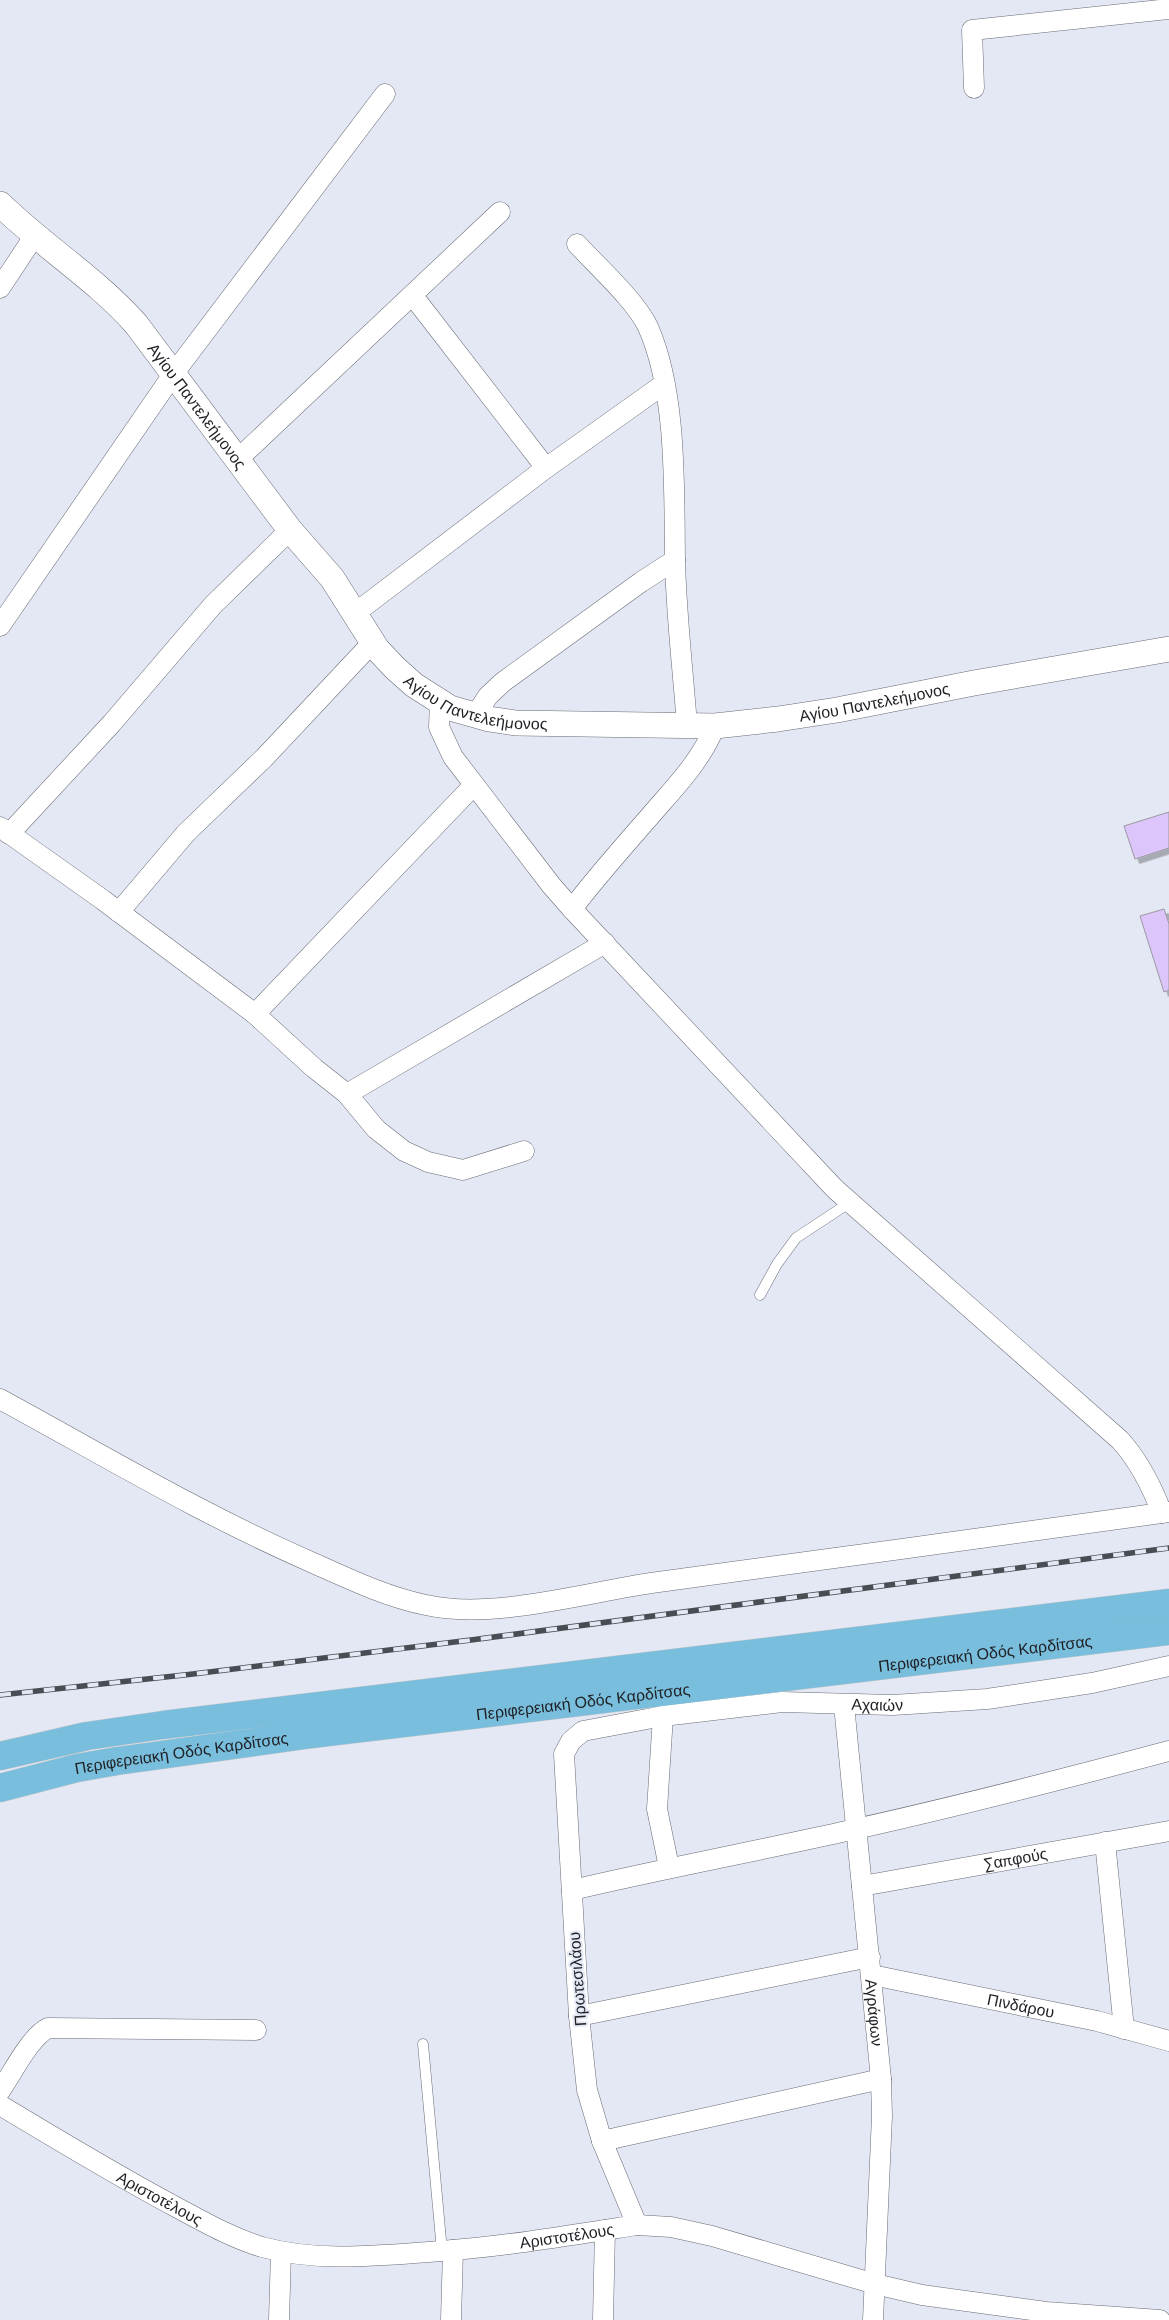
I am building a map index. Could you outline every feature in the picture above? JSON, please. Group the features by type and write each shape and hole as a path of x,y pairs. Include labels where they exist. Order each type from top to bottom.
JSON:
{"main road":[{"name":"Περιφερειακή Οδός Καρδίτσας","path":"0,1756 80,1737 163,1725 1169,1603"},
{"name":"Περιφερειακή Οδός Καρδίτσας","path":"0,1788 109,1762 306,1735 1169,1631"}],"street":[{"path":"974,88 972,30 1169,9"},
{"path":"0,626 174,374 385,94"},
{"name":"Αγίου Παντελεήμονος","path":"0,204 123,309 174,374 290,530 332,578 373,642 404,676 450,708 475,716 516,722 715,726 837,710 983,681 1169,649"},
{"path":"237,460 500,212"},
{"path":"0,288 35,235"},
{"path":"577,244 638,310 655,347 664,384 673,467 676,526 675,560 687,726"},
{"path":"413,296 546,468"},
{"path":"354,614 546,468 664,384"},
{"path":"290,530 213,605 112,723 5,830 119,912 255,1014 314,1068 347,1094 367,1120 382,1135 404,1151 428,1162 463,1170 524,1150"},
{"path":"475,716 488,696 502,682 675,560"},
{"path":"119,912 186,834 264,758 373,642"},
{"path":"0,1399 216,1517 302,1558 417,1603 465,1610 507,1607 626,1587 1166,1513 1130,1450 1116,1435 849,1203 772,1124 551,886 453,757 442,736 438,719 440,702"},
{"path":"572,909 595,878 689,771 708,744 715,726"},
{"path":"255,1014 474,784"},
{"path":"347,1094 605,943"},
{"name":"Αχαιών","path":"583,1731 662,1716 782,1702 893,1705 1026,1694 1092,1683 1169,1666"},
{"name":"Αγράφων","path":"844,1705 881,2079 882,2125 873,2320"},
{"path":"662,1716 657,1809 669,1867"},
{"name":"Πρωτεσιλάου","path":"583,1731 571,1741 564,1754 579,2016 588,2090 602,2141 637,2225"},
{"path":"572,1890 669,1867 857,1829 1028,1788 1169,1751"},
{"name":"Σαπφούς","path":"862,1886 1169,1831"},
{"path":"1105,1842 1124,2028"},
{"path":"579,2016 871,1966"},
{"name":"Πινδάρου","path":"871,1966 1124,2028 1169,2041"},
{"path":"0,2091 30,2046 43,2030 48,2028 256,2030"},
{"path":"602,2141 881,2079"},
{"name":"Αριστοτέλους","path":"0,2104 88,2158 219,2230 252,2244 281,2252 359,2257 448,2250 637,2225 671,2227 712,2236 875,2284 922,2295 1046,2312 1160,2320"},
{"path":"603,2320 605,2230"},
{"path":"448,2250 451,2320"},
{"path":"278,2320 281,2252"}],"lane":[{"path":"760,1295 777,1264 796,1238 849,1203"},
{"path":"423,2044 448,2250"}],"building":[{"path":"1169,812 1169,848 1135,859 1124,826"},
{"path":"1164,909 1169,924 1169,990 1164,992 1140,916"}],"railway":[{"path":"0,1695 193,1674 471,1640 1169,1548"}]}
